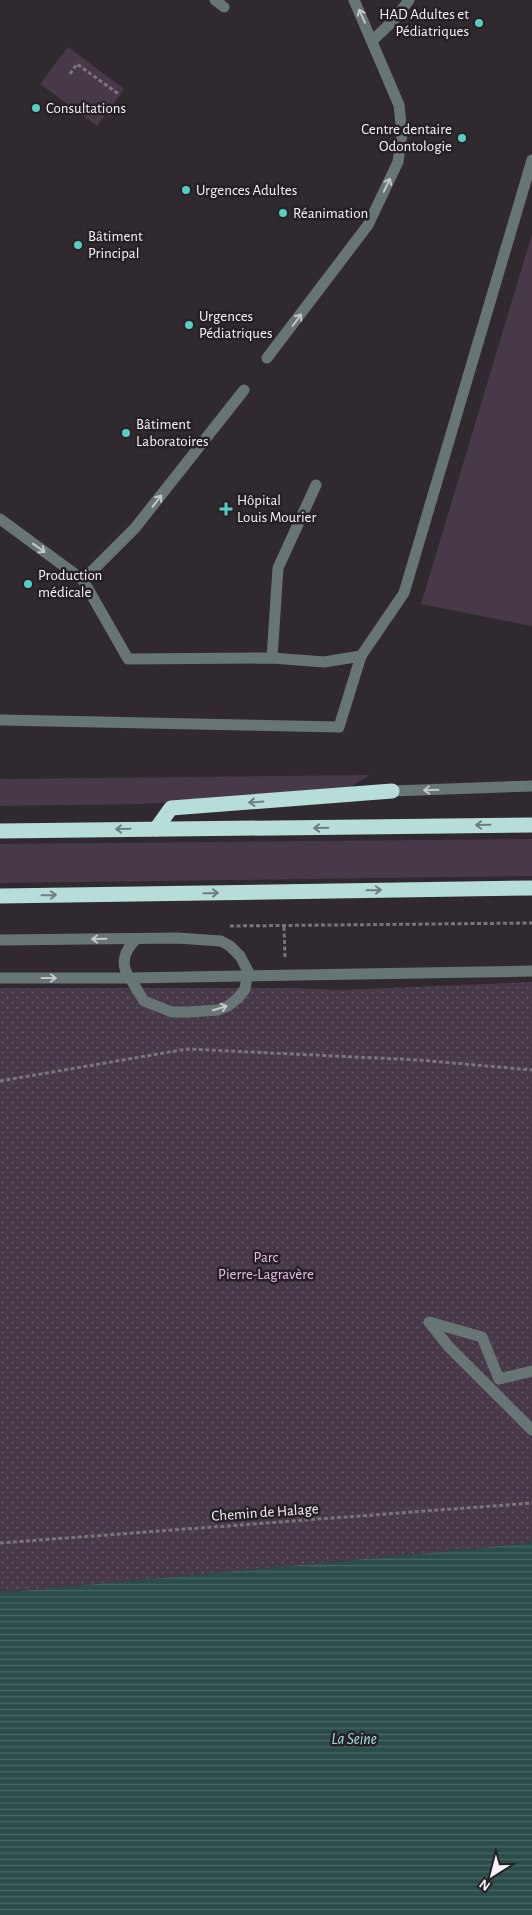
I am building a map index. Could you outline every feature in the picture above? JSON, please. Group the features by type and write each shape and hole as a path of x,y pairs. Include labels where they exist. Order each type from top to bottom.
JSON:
{"highway":[{"path":"156,829 171,808 392,792"},
{"path":"0,831 532,824"},
{"path":"0,896 532,888"}],"lane":[{"path":"267,358 368,225 398,162 402,134 399,105 373,40 354,0"},
{"path":"373,40 394,19 409,0"},
{"path":"0,719 339,727 361,656 404,594 528,191 532,160"},
{"path":"83,580 135,528 244,390"},
{"path":"272,658 278,568 316,485"},
{"path":"0,519 83,580 128,659 272,658 324,662 361,656"},
{"path":"392,792 532,786"},
{"path":"0,940 177,938 222,941 240,956 246,965 248,976 245,989 228,1006 218,1010 172,1012 144,1001 125,970 124,958 130,945 136,939"},
{"path":"0,978 285,976 532,971"},
{"path":"532,1371 499,1379 482,1337 429,1322 448,1347 532,1430"}],"path":[{"path":"70,74 78,64 120,95"},
{"path":"285,976 284,927 532,923"},
{"path":"0,1081 187,1049 420,1060 532,1070"},
{"name":"Chemin de Halage","path":"0,1543 532,1503"}],"green space":[{"path":"68,47 124,89 97,126 40,84"},
{"path":"532,234 532,626 421,604"},
{"path":"370,775 345,790 142,804 0,806 0,779"},
{"path":"532,839 532,876 0,883 0,844"},
{"name":"Parc Pierre-Lagravère","path":"532,982 532,1542 0,1593 0,988 293,988 341,990"}],"water":[{"name":"La Seine","path":"532,1542 532,1915 0,1915 0,1593"}],"place":[{"name":"HAD Adultes et Pédiatriques","path":"479,23"},
{"name":"Consultations","path":"36,108"},
{"name":"Centre dentaire Odontologie","path":"462,138"},
{"name":"Urgences Adultes","path":"186,190"},
{"name":"Réanimation","path":"283,213"},
{"name":"Bâtiment Principal","path":"78,245"},
{"name":"Urgences Pédiatriques","path":"189,325"},
{"name":"Bâtiment Laboratoires","path":"126,433"},
{"name":"Hôpital Louis Mourier","path":"226,509"},
{"name":"Production médicale","path":"28,584"}]}
